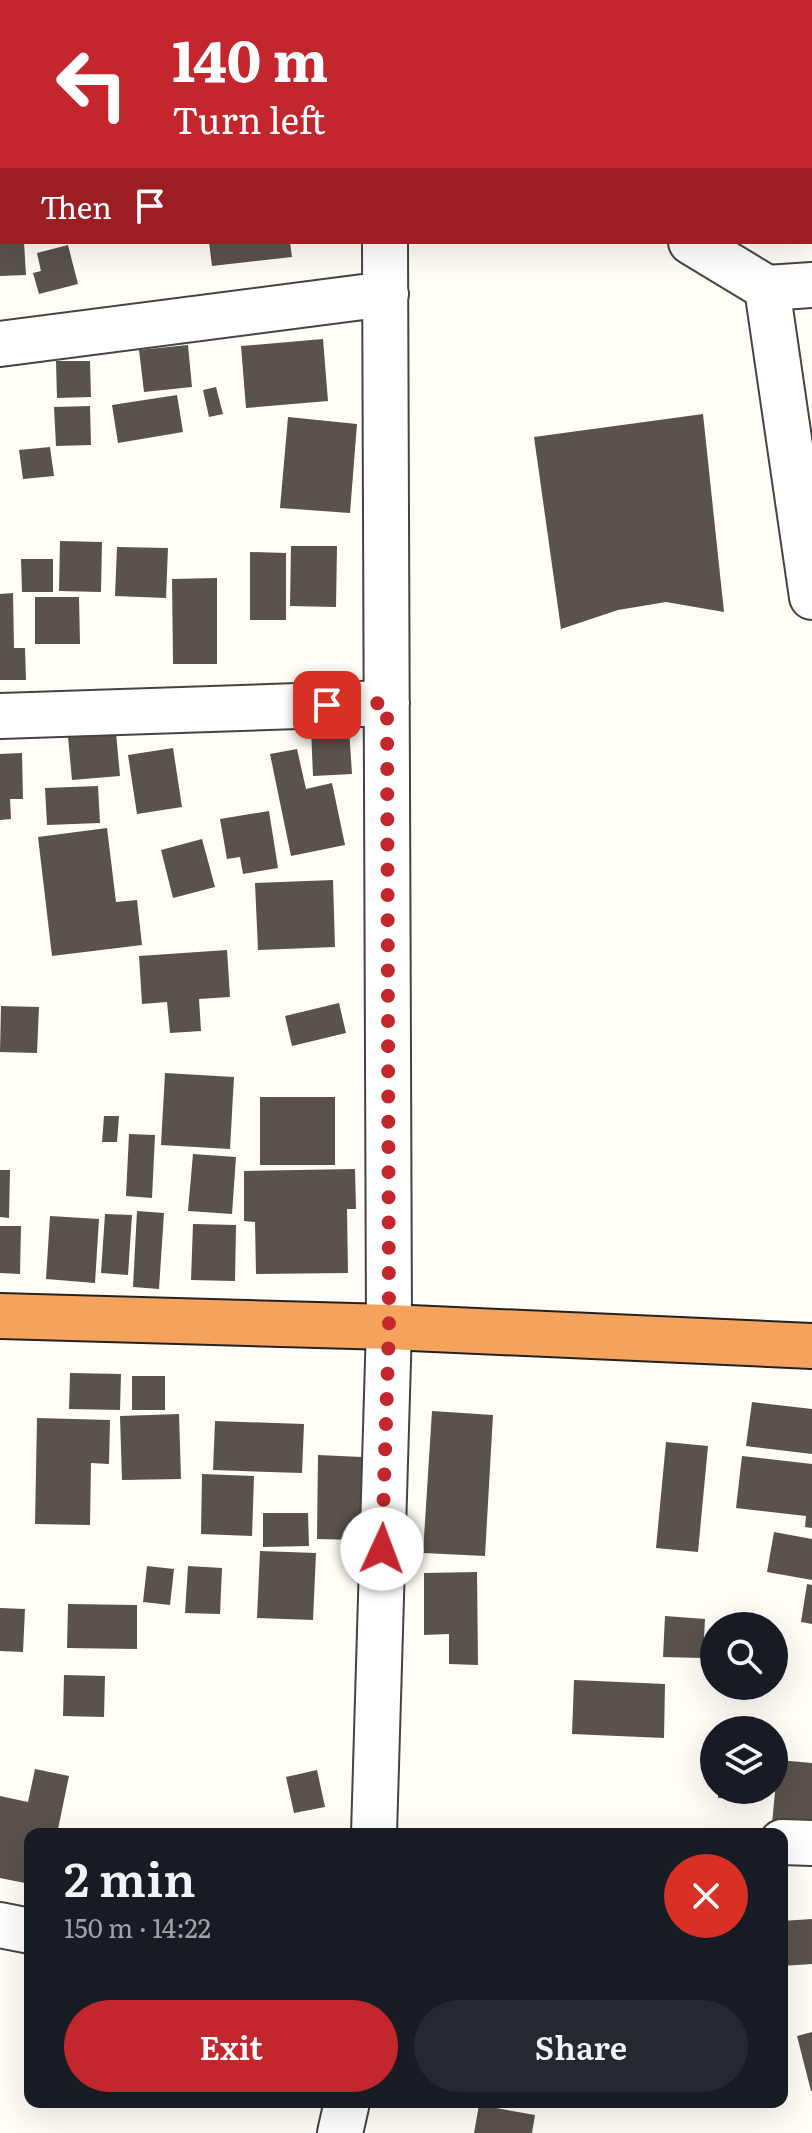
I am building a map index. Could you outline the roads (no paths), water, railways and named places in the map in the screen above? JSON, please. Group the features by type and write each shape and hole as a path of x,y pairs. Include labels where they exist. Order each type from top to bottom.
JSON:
{"highway":[{"path":"0,1316 389,1327 812,1346"}],"street":[{"path":"374,1828 389,1327 385,244"},
{"path":"694,244 767,288 812,285"},
{"path":"767,288 812,597"},
{"path":"0,344 386,294"},
{"path":"0,716 387,703"},
{"path":"788,1842 812,1843"},
{"path":"0,1925 24,1930"},
{"path":"340,2133 346,2108"}]}
